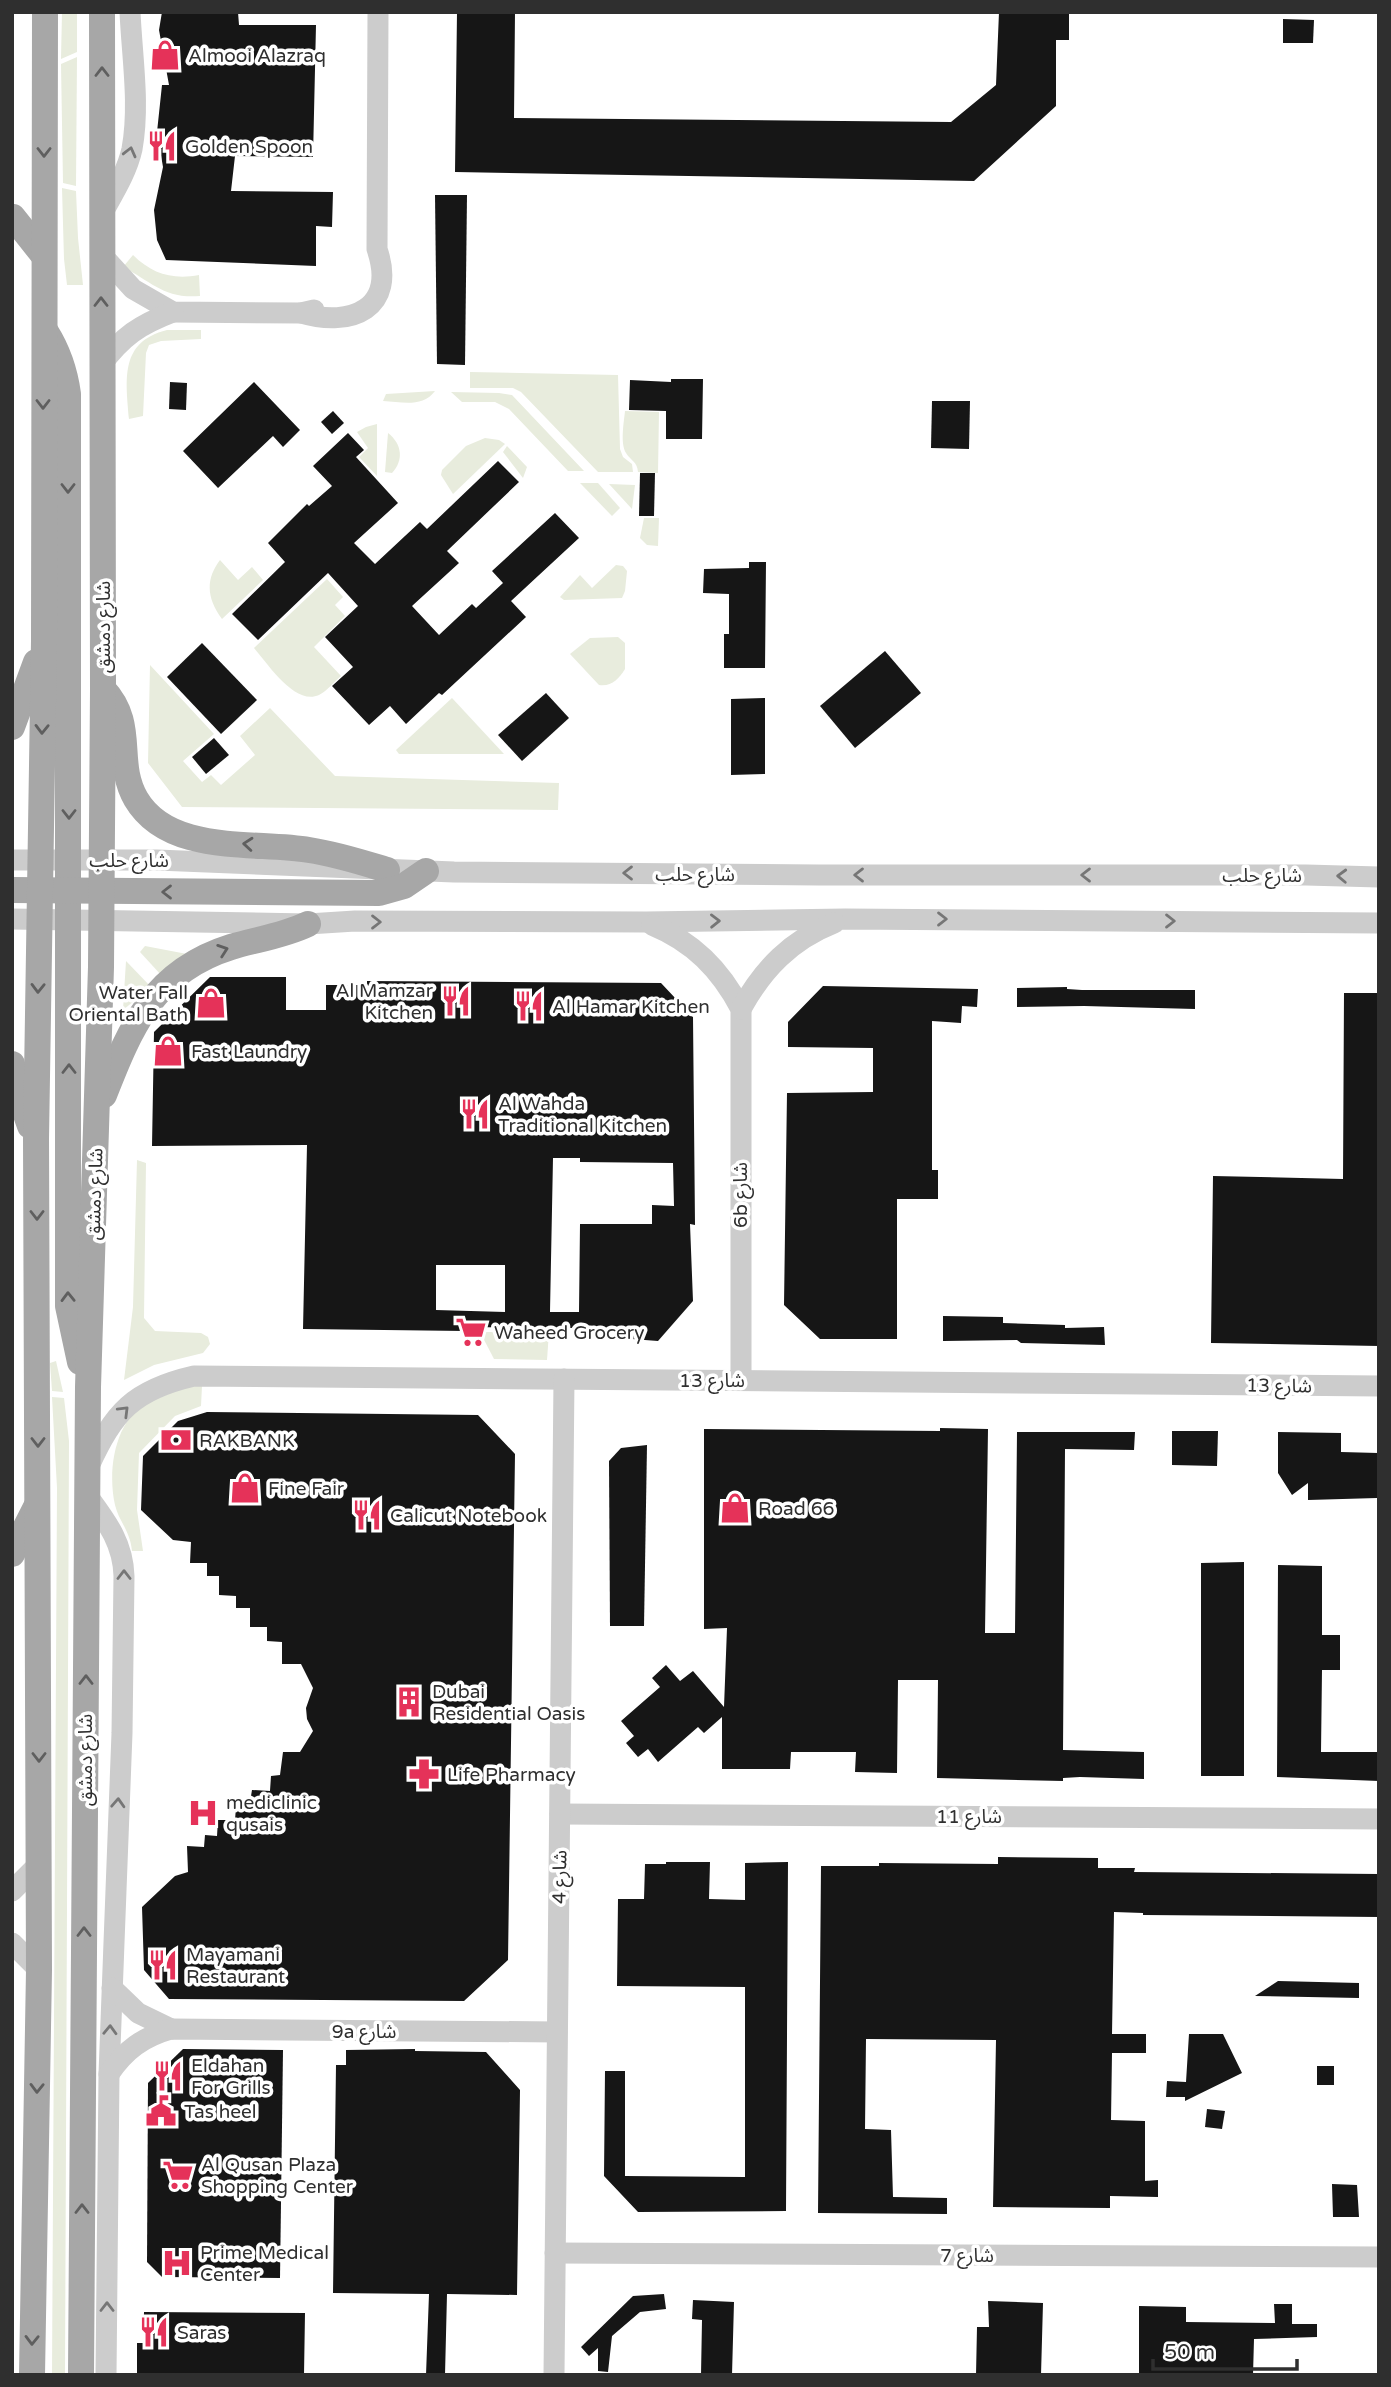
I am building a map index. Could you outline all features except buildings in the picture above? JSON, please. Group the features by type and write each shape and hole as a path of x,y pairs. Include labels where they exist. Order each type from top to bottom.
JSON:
{"main road":[{"path":"32,2375 39,1970 36,1139 44,641 45,12"},
{"name":"شارع دمشق","path":"81,2375 88,1387 102,860 102,12"},
{"path":"13,217 44,256"},
{"path":"43,327 60,359 68,394 68,1306 73,1339 88,1387"},
{"path":"12,727 44,641"},
{"path":"103,689 118,709 122,722 129,783 141,807 163,826 188,838 308,850 387,870"},
{"path":"12,890 379,893 404,886 426,871"},
{"path":"96,1113 134,1025 162,986 211,954 285,934 308,924"},
{"path":"12,1064 20,1100 36,1139"},
{"path":"12,1554 38,1503"},
{"path":"81,2341 104,2375"}],"street":[{"path":"102,214 121,178 131,151 135,121 130,12"},
{"path":"101,365 132,331 173,312 301,313 337,308 354,301 365,288 377,249 378,12"},
{"path":"102,255 133,289 173,312"},
{"name":"شارع حلب","path":"12,860 157,860 426,871 1379,877"},
{"path":"12,919 308,924 355,921 646,922 845,919 1379,921"},
{"path":"741,1009 755,984 773,962 794,944 819,929 845,919"},
{"path":"646,922 693,947 729,986 741,1009"},
{"name":"6b شارع","path":"741,1009 741,1380"},
{"name":"شارع 13","path":"88,1468 103,1436 119,1414 142,1394 167,1382 194,1376 1379,1386"},
{"name":"شارع 4","path":"554,2375 564,1378"},
{"path":"87,1495 115,1535 123,1558 122,1733 108,2074 104,2375"},
{"name":"شارع 11","path":"560,1814 1379,1819"},
{"path":"12,1891 39,1864"},
{"path":"12,1943 39,1970"},
{"name":"9a شارع","path":"112,1988 138,2013 171,2029"},
{"name":"9a شارع","path":"108,2074 120,2057 135,2044 171,2029 557,2032"},
{"name":"شارع 7","path":"555,2253 1379,2257"}],"shaded area":[{"path":"62,12 77,12 77,52 61,59"},
{"path":"77,57 76,186 63,183 61,64"},
{"path":"62,188 76,191 83,285 67,285"},
{"path":"133,255 140,262 163,274 180,277 199,275 200,296 167,292 123,267"},
{"path":"167,330 201,330 201,339 161,341 149,345 146,353 143,416 129,419 127,377 133,353 140,343"},
{"path":"470,372 618,375 620,449 623,457 632,464 633,472 598,472 521,392 513,388 470,388"},
{"path":"435,391 418,402 383,401 386,394"},
{"path":"451,392 512,395 584,471 568,471 509,409 495,402 462,402"},
{"path":"625,411 659,412 658,473 638,472 635,463 626,453 623,438"},
{"path":"377,424 377,476 359,457 368,448 357,432"},
{"path":"388,433 400,452 400,458 392,473 385,472"},
{"path":"485,438 499,440 505,444 453,494 441,475 442,470 466,446"},
{"path":"507,446 527,467 523,478 503,452"},
{"path":"580,483 598,483 620,508 612,516"},
{"path":"609,484 635,485 632,509"},
{"path":"644,518 659,518 658,546 647,545 640,538"},
{"path":"220,560 238,580 252,567 263,580 222,619 213,604 210,590 212,575"},
{"path":"616,565 623,566 627,571 622,598 564,600 560,597 580,575 592,588"},
{"path":"327,579 343,597 335,605 345,616 314,647 341,676 322,693 310,697 301,695 283,682 254,648"},
{"path":"618,637 625,643 625,669 614,682 599,685 570,654 590,638"},
{"path":"150,665 214,734 183,761 202,782 211,775 221,785 255,755 240,736 270,708 335,776 559,783 558,810 182,807 148,763"},
{"path":"452,698 504,754 399,754 396,750"},
{"path":"145,946 187,954 162,976 140,952"},
{"path":"126,961 151,987 123,1010"},
{"path":"137,1160 146,1163 144,1318 155,1331 201,1333 208,1337 210,1344 203,1353 154,1365 124,1380 133,1307"},
{"path":"480,1332 549,1332 547,1360 494,1359"},
{"path":"56,1361 63,1392 52,1391 50,1363"},
{"path":"188,1386 202,1386 201,1406 175,1416 139,1453 137,1510 143,1551 132,1551 115,1505 113,1491 113,1460 117,1445 129,1418 139,1407 152,1399"},
{"path":"52,1397 64,1398 69,1441 65,2375 52,2375 57,1488"}],"place":[{"name":"Almooi Alazraq","path":"165,55"},
{"name":"Golden Spoon","path":"162,146"},
{"name":"Al Mamzar Kitchen","path":"456,1001"},
{"name":"Water Fall Oriental Bath","path":"211,1003"},
{"name":"Al Hamar Kitchen","path":"529,1006"},
{"name":"Fast Laundry","path":"168,1051"},
{"name":"Al Wahda Traditional Kitchen","path":"475,1114"},
{"name":"Waheed Grocery","path":"471,1332"},
{"name":"RAKBANK","path":"176,1440"},
{"name":"Fine Fair","path":"245,1488"},
{"name":"Road 66","path":"735,1508"},
{"name":"Calicut Notebook","path":"367,1515"},
{"name":"Dubai Residential Oasis","path":"409,1702"},
{"name":"Life Pharmacy","path":"424,1774"},
{"name":"mediclinic qusais","path":"203,1813"},
{"name":"Mayamani Restaurant","path":"163,1965"},
{"name":"Eldahan For Grills","path":"168,2076"},
{"name":"Tas heel","path":"161,2111"},
{"name":"Al Qusan Plaza Shopping Center","path":"178,2175"},
{"name":"Prime Medical Center","path":"177,2263"},
{"name":"Saras","path":"154,2332"}]}
